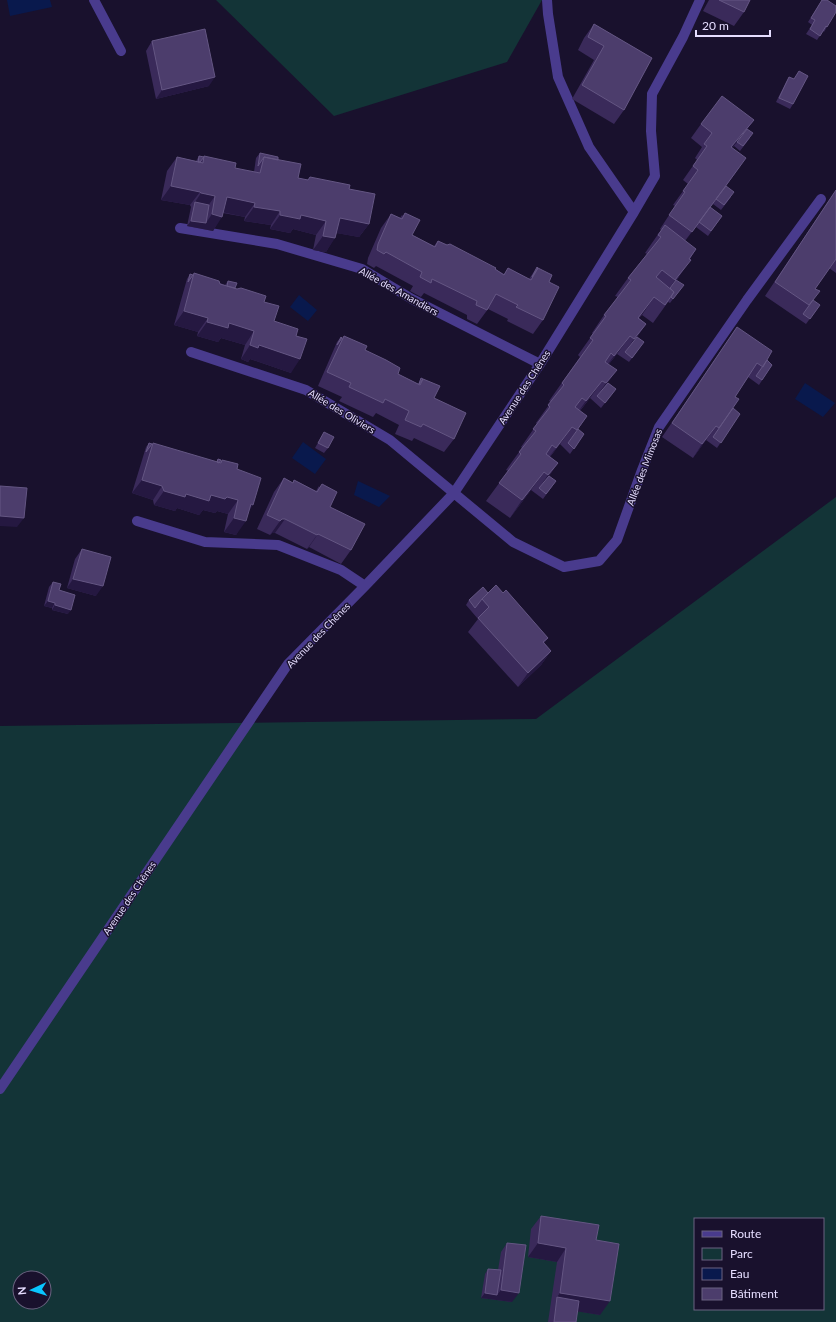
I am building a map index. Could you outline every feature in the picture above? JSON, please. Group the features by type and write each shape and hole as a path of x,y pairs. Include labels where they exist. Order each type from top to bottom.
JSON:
{"street":[{"path":"94,0 121,51"},
{"path":"547,0 558,77 589,147 634,212"},
{"name":"Avenue des Chênes","path":"0,1089 288,664 454,493 540,364 655,176 651,131 652,94 683,37 700,0"},
{"name":"Allée des Mimosas","path":"454,493 513,542 564,567 599,561 617,540 659,427 747,300 821,199"},
{"name":"Allée des Amandiers","path":"180,228 277,244 362,269 412,300 540,364"},
{"name":"Allée des Oliviers","path":"191,352 306,390 390,440 454,493"},
{"path":"138,521 205,542 278,545 341,570 365,586"}],"green space":[{"path":"216,0 542,0 507,62 334,116"},
{"path":"836,497 836,1322 0,1322 0,726 536,719"}],"water":[{"path":"7,0 50,0 52,7 10,16"},
{"path":"299,295 317,310 308,321 290,307"},
{"path":"805,383 835,403 823,417 795,399"},
{"path":"303,442 326,459 315,474 292,458"},
{"path":"358,481 390,496 379,507 354,495"}],"building":[{"path":"719,0 750,0 744,12"},
{"path":"822,0 827,0 836,6 836,12 820,36 810,29 815,20 811,18"},
{"path":"594,24 652,58 624,110 582,85 604,46 588,37"},
{"path":"205,29 215,77 162,90 152,41"},
{"path":"799,71 808,76 793,104 779,98 789,77 794,79"},
{"path":"722,96 754,120 731,147 746,158 692,232 669,215 685,192 683,191 698,170 693,166 707,146 704,144 712,133 701,124"},
{"path":"747,129 753,133 743,146 737,142"},
{"path":"260,153 278,157 278,160 264,157 258,166"},
{"path":"199,156 204,157 200,162 198,162"},
{"path":"204,156 236,163 235,168 260,173 264,157 301,164 298,178 308,180 310,177 350,185 349,189 375,194 369,224 340,218 335,238 323,236 326,221 301,215 300,219 280,215 280,211 254,207 255,203 227,197 222,217 212,214 215,196 171,186 177,157 203,163"},
{"path":"726,186 734,192 724,205 716,199"},
{"path":"836,190 836,259 815,289 820,291 809,305 775,282"},
{"path":"195,202 209,205 206,223 191,221"},
{"path":"710,207 722,216 711,231 699,222"},
{"path":"405,213 420,220 412,235 435,247 438,241 447,245 450,244 496,268 495,269 504,275 508,268 531,280 538,268 552,275 549,282 559,287 543,320 516,307 518,305 496,294 487,310 476,305 477,301 432,279 431,283 420,277 422,272 386,252 384,254 377,250 378,244 391,214 402,219"},
{"path":"665,225 696,249 689,259 691,260 675,280 662,270 656,277 674,292 665,305 654,297 638,318 646,324 634,339 630,336 614,356 611,353 605,362 617,370 606,383 602,381 586,401 582,398 575,407 587,416 577,430 572,427 556,448 552,445 546,454 558,463 548,475 544,472 522,500 499,483 521,454 519,452 536,431 533,429 550,407 548,405 564,385 562,383 593,340 590,338 606,316 604,315 631,280 628,278 661,237 658,235"},
{"path":"194,273 219,281 220,284 237,289 241,288 266,296 264,302 279,306 274,321 298,329 296,336 307,339 300,359 259,345 258,348 250,345 254,331 229,323 228,328 207,322 208,318 184,311"},
{"path":"190,274 193,275 188,282"},
{"path":"676,280 684,285 673,299 671,297 674,292 670,288"},
{"path":"228,281 237,283 235,288 227,286"},
{"path":"813,300 820,305 810,319 803,314"},
{"path":"737,327 772,351 763,367 757,363 735,397 739,399 719,428 716,426 702,444 672,423"},
{"path":"344,336 367,346 365,350 400,368 398,374 420,385 423,379 440,386 434,398 466,413 454,439 423,424 421,427 405,420 409,411 385,399 383,403 349,387 351,383 327,372"},
{"path":"637,337 644,342 632,358 625,352"},
{"path":"767,360 772,365 762,380 756,376"},
{"path":"608,383 616,389 605,403 597,396"},
{"path":"733,408 740,414 721,443 713,437"},
{"path":"578,429 584,434 574,449 568,443"},
{"path":"324,432 334,437 328,448 318,443"},
{"path":"149,443 152,444 146,452"},
{"path":"153,443 221,463 222,460 238,464 237,469 261,478 253,505 251,504 246,521 234,518 238,500 227,497 225,499 211,495 209,501 186,494 185,497 164,491 162,486 142,480"},
{"path":"549,476 556,481 546,494 539,488"},
{"path":"284,478 293,483 294,480 317,492 322,484 337,492 330,507 365,524 351,550 285,519 280,521 267,515"},
{"path":"0,486 27,488 24,518 0,516"},
{"path":"82,549 111,557 103,586 73,579"},
{"path":"53,582 61,584 59,590 75,595 71,610 48,601"},
{"path":"496,585 503,593 506,590 548,638 543,642 551,651 528,673 478,618 489,607 482,599"},
{"path":"483,587 488,593 475,608 469,600"},
{"path":"541,1216 599,1225 596,1240 619,1244 610,1301 560,1293 566,1248 538,1243"},
{"path":"507,1243 526,1245 519,1293 501,1290"},
{"path":"488,1269 501,1270 497,1295 485,1293"},
{"path":"557,1297 579,1301 576,1322 554,1322"}]}
